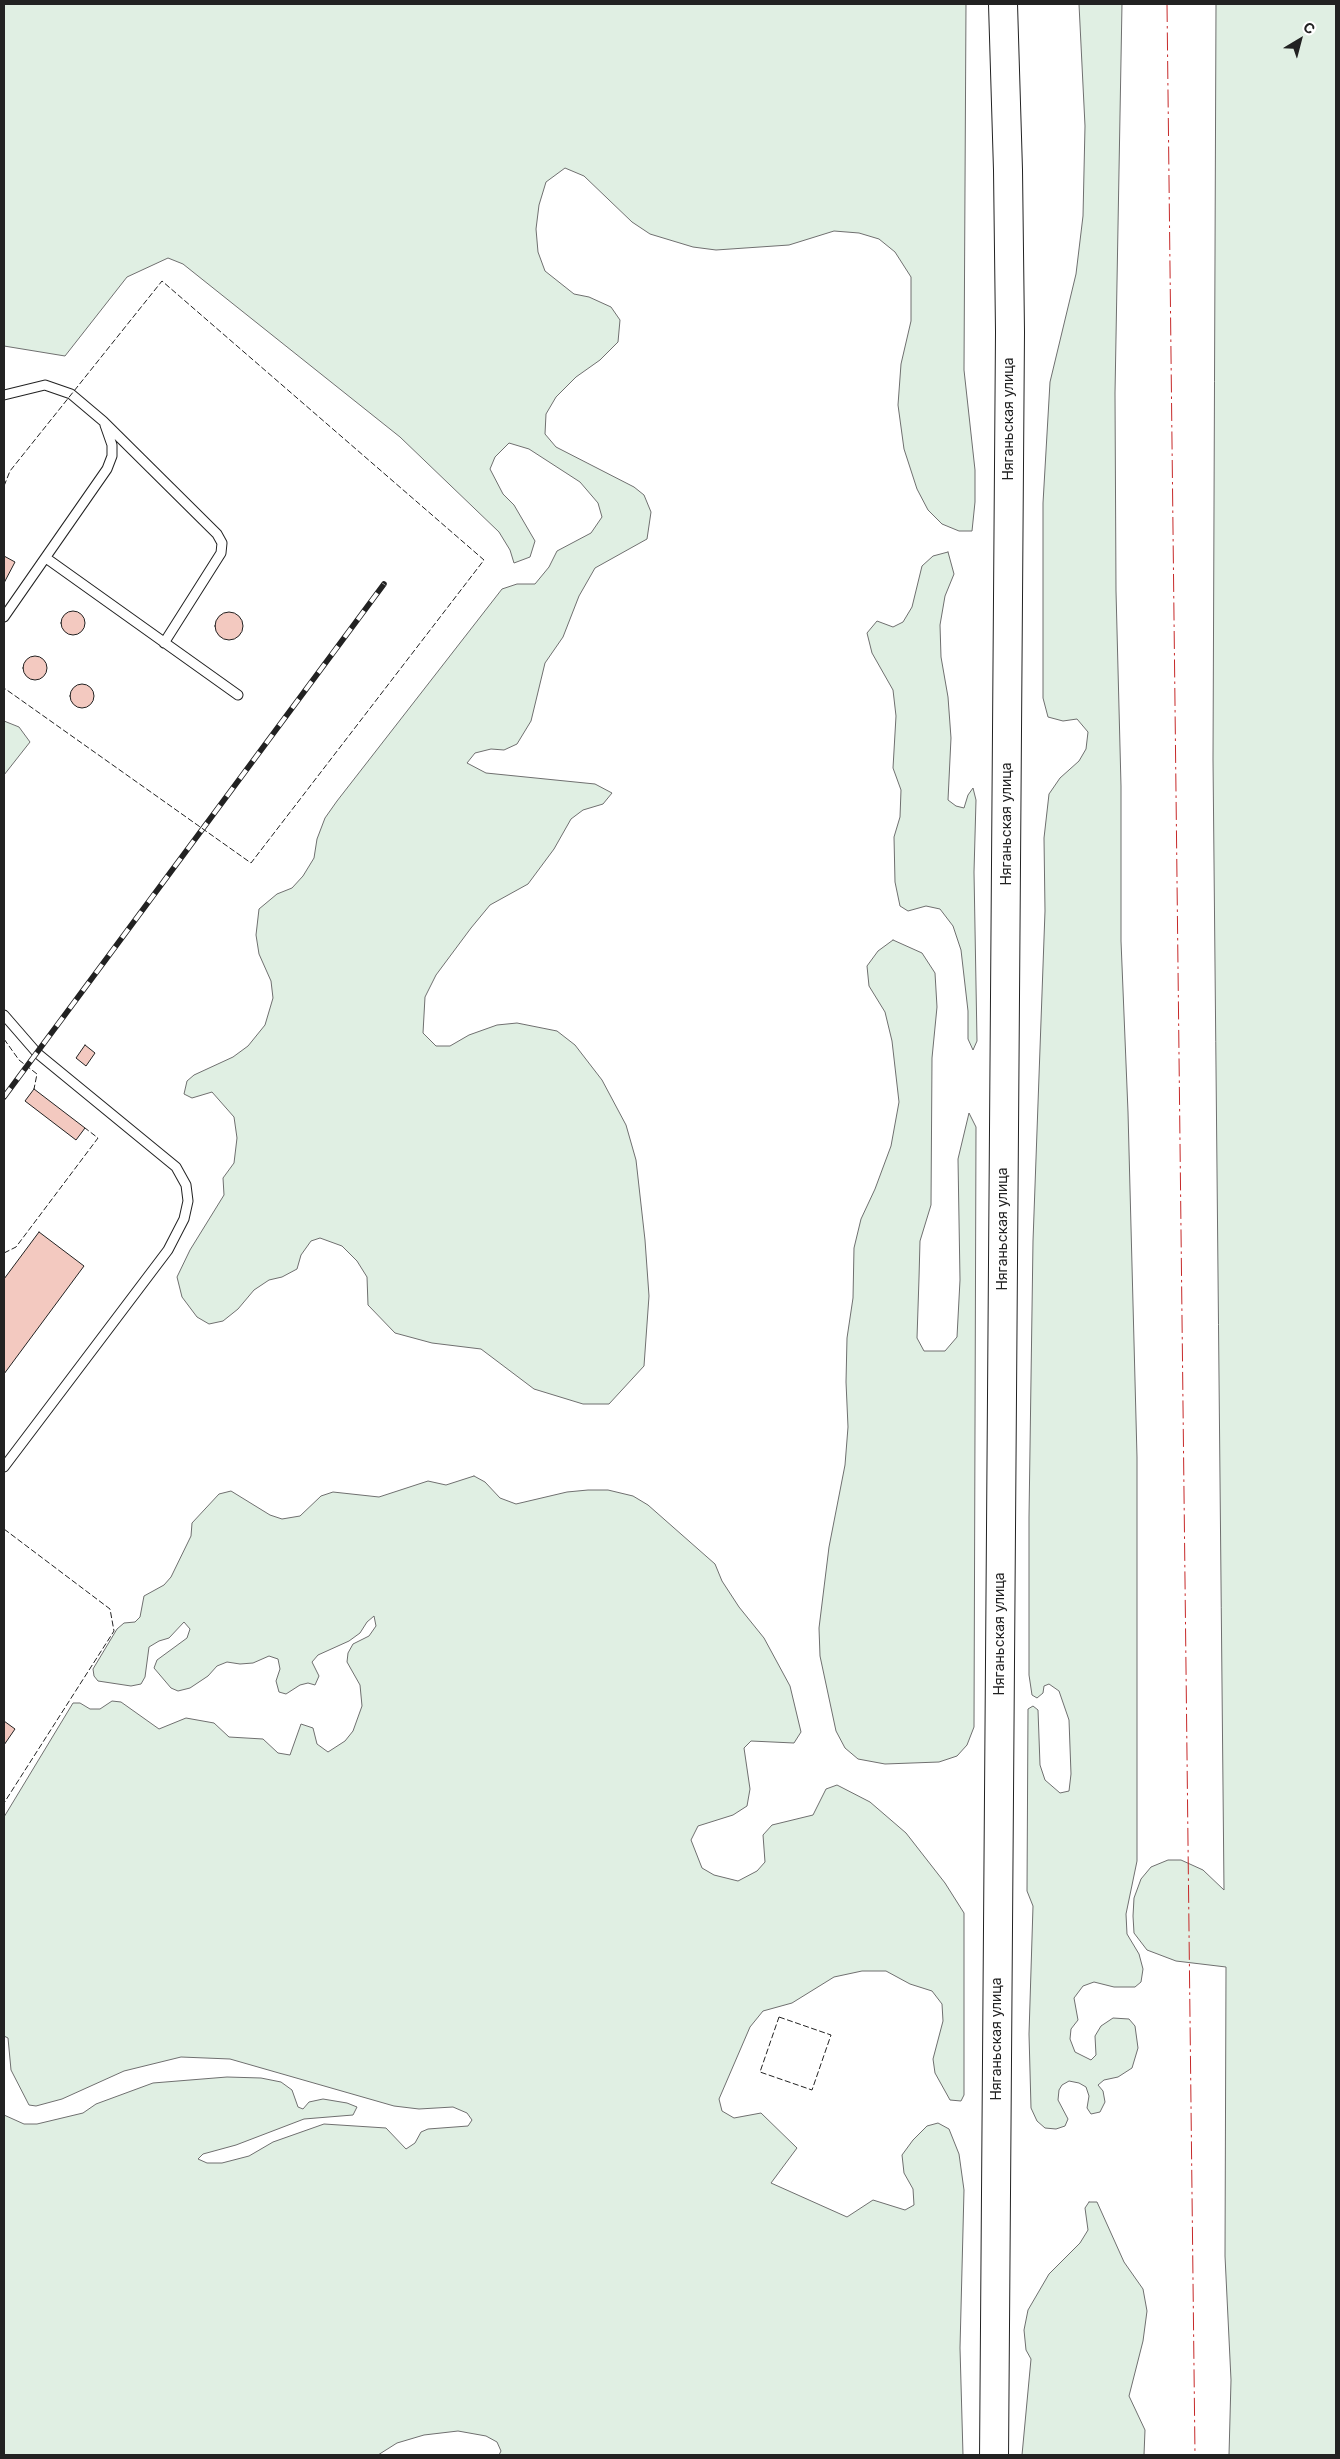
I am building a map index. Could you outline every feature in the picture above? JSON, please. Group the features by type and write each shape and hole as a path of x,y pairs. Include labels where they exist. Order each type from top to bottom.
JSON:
{"highway":[{"name":"Няганьская улица","path":"994,2455 1010,332 1003,4"}],"lane":[{"path":"4,395 35,386 54,387 71,394 102,420 204,519 222,543 221,554 215,566 164,643"},
{"path":"4,617 107,469 112,456 112,445 102,420"},
{"path":"46,558 238,695"},
{"path":"4,1015 37,1053 176,1167 186,1185 188,1201 179,1232 168,1250 4,1467"}],"green space":[{"path":"4,4 966,4 964,370 975,470 975,502 972,531 959,531 942,524 928,510 917,489 904,449 898,405 901,364 911,321 911,277 895,252 879,239 859,233 834,231 789,245 716,250 693,247 650,234 632,222 584,176 565,168 546,182 539,205 536,229 538,252 545,271 574,294 589,297 611,307 620,320 618,342 600,360 576,377 556,397 546,414 545,434 556,447 634,487 644,495 651,512 647,539 595,568 579,596 563,637 545,663 531,721 517,744 504,750 491,749 475,753 467,763 486,773 595,784 612,793 603,804 583,810 571,819 554,849 528,884 490,905 471,928 436,975 425,997 423,1033 436,1046 450,1046 469,1035 497,1025 517,1023 557,1031 575,1045 602,1080 626,1125 636,1160 649,1296 644,1366 609,1404 583,1404 534,1389 481,1349 432,1343 395,1333 368,1305 367,1277 357,1261 342,1246 320,1238 311,1241 301,1255 297,1269 282,1277 269,1280 254,1290 238,1309 223,1321 209,1324 197,1317 182,1297 177,1277 190,1250 224,1195 223,1178 234,1163 237,1138 234,1117 212,1092 192,1098 184,1094 187,1081 194,1075 233,1057 248,1046 265,1025 273,998 271,981 259,954 256,935 259,909 277,894 292,888 303,876 314,858 317,839 325,818 502,589 517,584 535,584 549,567 557,551 591,533 602,517 598,503 580,482 529,449 509,443 495,457 490,469 503,494 514,505 535,541 530,557 514,563 510,550 499,532 400,437 183,264 168,258 127,277 65,356 4,346"},
{"path":"1079,4 1122,4 1115,393 1116,591 1121,786 1121,941 1128,1112 1137,1457 1137,1861 1126,1914 1127,1934 1139,1954 1143,1969 1141,1982 1135,1987 1114,1987 1094,1982 1083,1986 1074,1998 1078,2020 1071,2029 1070,2039 1075,2052 1091,2060 1096,2055 1095,2036 1101,2026 1113,2018 1129,2019 1135,2026 1138,2048 1132,2068 1118,2077 1104,2080 1098,2085 1103,2091 1105,2102 1100,2112 1091,2114 1087,2108 1089,2096 1086,2087 1069,2081 1062,2085 1059,2090 1058,2100 1068,2119 1065,2126 1056,2129 1045,2128 1037,2121 1031,2108 1029,2034 1033,1906 1027,1891 1028,1709 1033,1706 1038,1710 1040,1765 1045,1780 1060,1793 1069,1791 1071,1774 1069,1720 1059,1691 1049,1684 1044,1686 1043,1693 1037,1698 1032,1695 1029,1675 1029,1517 1033,1241 1045,911 1044,838 1049,794 1060,778 1079,761 1086,749 1088,732 1077,719 1063,721 1048,717 1043,698 1043,503 1050,382 1076,274 1083,216 1085,126"},
{"path":"1216,4 1336,4 1336,2455 1229,2455 1231,2380 1225,2256 1226,1967 1176,1961 1147,1950 1134,1933 1133,1916 1134,1898 1141,1879 1151,1867 1168,1860 1181,1860 1203,1870 1224,1890 1213,759"},
{"path":"948,552 954,574 945,596 940,625 941,657 948,697 951,738 948,800 956,806 964,808 968,795 973,788 976,800 974,872 977,1041 973,1050 968,1039 968,1011 961,950 953,926 940,909 926,906 908,911 900,906 895,882 894,837 900,817 901,790 893,768 896,716 893,690 872,653 867,633 877,621 893,627 903,622 912,607 922,566 933,556"},
{"path":"4,721 19,727 30,742 4,775"},
{"path":"893,940 922,953 935,973 937,1007 932,1058 931,1205 920,1241 917,1338 924,1351 945,1351 957,1337 960,1280 958,1159 969,1113 976,1127 974,1727 967,1745 957,1756 939,1762 885,1764 858,1759 845,1748 836,1731 820,1656 819,1628 829,1547 845,1465 848,1427 847,1338 853,1298 854,1248 861,1219 875,1189 891,1146 899,1102 892,1041 885,1012 869,986 867,966 878,951"},
{"path":"474,1476 485,1482 500,1498 516,1504 567,1492 588,1490 608,1490 633,1496 648,1505 715,1564 722,1581 739,1607 764,1638 790,1686 801,1732 794,1743 751,1741 744,1748 750,1789 747,1806 733,1815 698,1826 691,1840 702,1868 714,1875 738,1881 757,1871 765,1862 763,1835 772,1825 813,1815 826,1789 837,1785 870,1802 906,1833 945,1883 964,1913 964,2095 961,2101 950,2100 935,2073 933,2059 943,2021 942,2004 932,1991 910,1984 886,1971 862,1971 834,1977 792,2003 763,2011 750,2027 719,2099 722,2111 734,2118 761,2113 797,2148 771,2183 847,2217 873,2200 905,2210 914,2205 913,2189 904,2173 902,2155 927,2126 938,2123 949,2129 959,2154 964,2190 960,2348 963,2455 499,2455 501,2451 497,2442 486,2436 458,2431 424,2435 397,2443 378,2455 4,2455 4,2115 24,2124 37,2124 83,2113 96,2104 153,2083 227,2077 261,2078 281,2082 292,2090 298,2107 303,2109 309,2102 323,2099 347,2103 357,2107 353,2115 304,2119 236,2145 203,2154 198,2159 207,2163 222,2163 249,2156 273,2142 324,2124 386,2128 406,2149 415,2143 421,2132 428,2129 468,2126 472,2120 467,2113 453,2107 419,2109 394,2106 230,2059 181,2057 124,2071 62,2099 36,2106 29,2105 11,2070 8,2038 4,2036 4,1817 73,1703 80,1703 90,1709 100,1709 112,1701 121,1702 159,1729 186,1718 214,1723 229,1737 263,1739 278,1753 290,1755 301,1724 313,1728 317,1744 328,1752 345,1741 353,1731 362,1706 360,1685 347,1662 348,1653 353,1644 369,1636 376,1626 374,1616 367,1622 360,1633 349,1641 318,1655 312,1662 319,1676 315,1685 308,1683 300,1685 286,1694 279,1692 276,1681 280,1669 278,1659 269,1656 253,1663 227,1662 217,1666 208,1676 190,1688 178,1691 171,1688 154,1668 157,1660 187,1638 190,1629 184,1622 169,1638 149,1647 145,1677 141,1684 131,1686 98,1681 94,1676 93,1669 117,1629 124,1623 135,1622 140,1617 144,1596 164,1585 171,1577 191,1536 192,1523 219,1494 231,1491 270,1515 282,1519 300,1516 321,1496 333,1492 379,1497 428,1481 446,1485"},
{"path":"1089,2202 1097,2202 1124,2262 1143,2289 1147,2311 1143,2341 1129,2396 1145,2430 1144,2455 1022,2455 1031,2359 1026,2350 1024,2330 1028,2310 1049,2274 1080,2243 1088,2230 1085,2208"}],"building":[{"path":"4,556 15,562 4,583"},
{"path":"73,611 82,614 85,623 82,632 73,635 64,632 61,623 64,614"},
{"path":"229,612 239,616 243,626 239,636 229,640 219,636 215,626 219,616"},
{"path":"35,656 44,659 47,668 44,677 35,680 26,677 23,668 26,659"},
{"path":"82,684 91,687 94,696 91,705 82,708 73,705 70,696 73,687"},
{"path":"85,1045 95,1053 86,1066 76,1058"},
{"path":"34,1089 85,1128 76,1140 25,1101"},
{"path":"39,1232 84,1266 4,1374 4,1279"},
{"path":"4,1721 15,1729 4,1745"}],"railway":[{"path":"4,1097 384,584"}],"fence":[{"path":"4,486 10,471 162,281 484,560 251,863 4,688"},
{"path":"4,1039 19,1060 37,1074 34,1089"},
{"path":"4,1253 16,1247 98,1138 85,1128"},
{"path":"4,1529 110,1609 114,1631 4,1803"},
{"path":"779,2017 831,2035 812,2090 760,2072 779,2017"}],"power":[{"path":"1167,4 1195,2455"}]}
